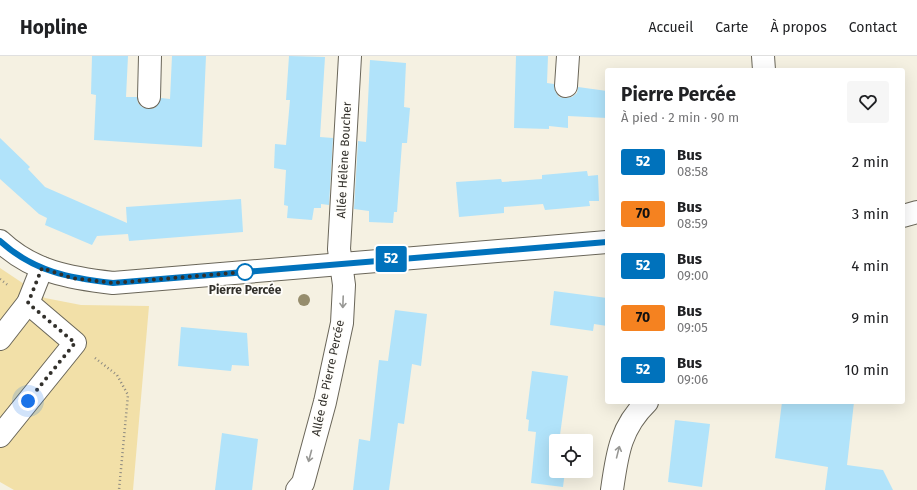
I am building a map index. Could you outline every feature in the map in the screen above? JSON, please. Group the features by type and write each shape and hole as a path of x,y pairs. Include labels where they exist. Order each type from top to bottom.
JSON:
{"street":[{"path":"149,97 150,56"},
{"name":"Allée Hélène Boucher","path":"342,263 340,250 350,56"},
{"path":"566,86 568,56"},
{"path":"763,56 764,68"},
{"path":"905,215 917,212"},
{"path":"0,241 13,252 42,268 72,278 113,283 605,242"},
{"name":"Allée de Pierre Percée","path":"297,490 303,483 325,402 342,323 344,285 342,263"},
{"path":"0,339 28,303 42,268"},
{"path":"0,436 75,343 28,303"},
{"path":"612,490 617,454 623,434 638,411 646,404"}],"path":[{"path":"75,343 117,376 128,395 119,490"}],"shaded area":[{"path":"0,268 45,298 81,305 149,306 133,490 14,490 0,482"}],"building":[{"path":"92,56 128,56 126,97 137,97 138,103 142,107 149,109 155,108 161,98 170,99 172,56 206,56 202,147 94,140 96,95 91,94"},
{"path":"289,56 325,57 320,137 333,138 329,205 321,204 321,208 314,208 312,220 287,218 288,206 284,205 286,170 274,168 275,144 286,145 290,100 286,100"},
{"path":"516,56 548,56 547,83 554,84 555,91 559,97 572,97 577,93 578,87 605,91 605,118 568,116 568,128 549,126 549,129 514,128"},
{"path":"370,60 406,63 404,107 410,108 407,143 402,143 397,212 394,212 393,223 369,222 369,211 354,209 358,141 366,142"},
{"path":"0,138 30,167 28,169 45,187 127,223 126,207 241,199 243,232 129,241 128,234 97,236 92,245 45,225 47,218 39,214 0,179"},
{"path":"587,171 588,176 598,175 599,201 589,201 590,206 545,210 543,204 504,207 504,213 459,217 456,182 501,179 502,182 542,179 542,175"},
{"path":"554,291 605,298 605,326 594,324 593,331 550,325"},
{"path":"395,310 427,314 421,366 412,364 404,424 398,423 389,490 353,490 359,439 370,441 379,360 388,361"},
{"path":"181,327 247,333 249,366 232,365 231,371 178,366"},
{"path":"532,371 568,376 560,434 549,434 549,478 564,478 563,487 531,483 536,432 528,431 529,420 526,419"},
{"path":"782,404 854,404 847,465 883,470 893,490 825,490 828,467 775,458"},
{"path":"675,420 710,424 702,487 668,482"},
{"path":"222,433 258,439 252,490 215,490"}],"bus line":[{"name":"52","path":"0,241 13,252 42,268 72,278 113,283 197,277 457,253 605,242"}],"place":[{"name":"Pierre Percée","path":"245,272"}],"route":[{"path":"28,401 75,343 28,303 42,268 72,278 113,283 245,272"}]}
